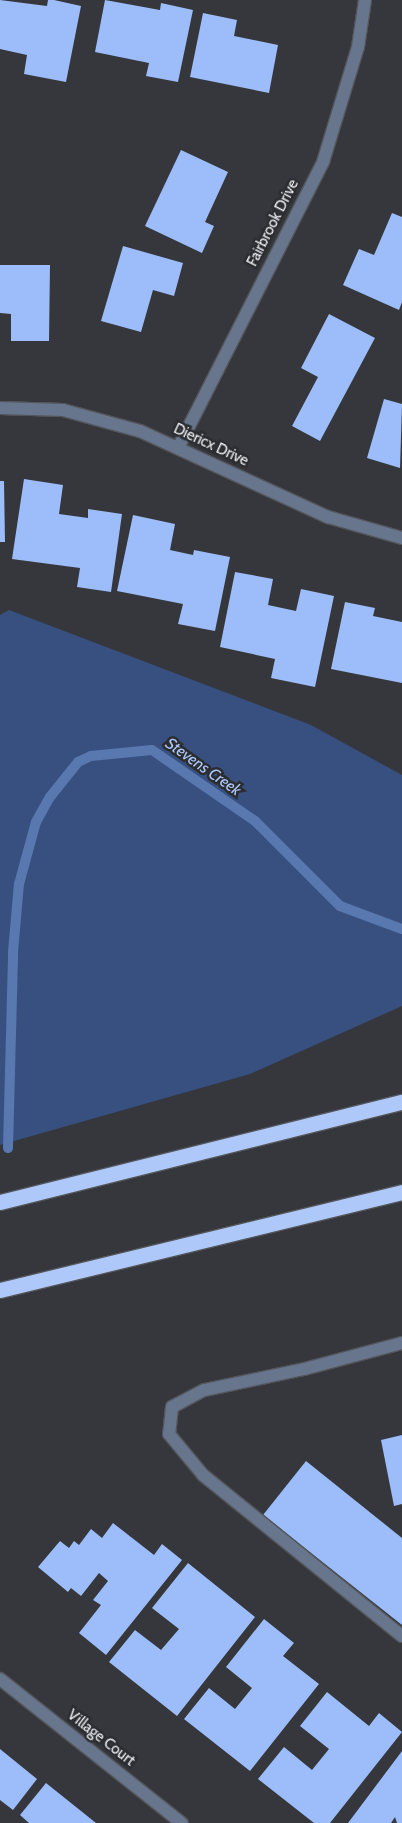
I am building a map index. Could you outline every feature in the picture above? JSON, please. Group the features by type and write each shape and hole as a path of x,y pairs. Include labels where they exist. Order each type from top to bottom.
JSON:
{"highway":[{"path":"0,1202 402,1102"},
{"path":"0,1290 402,1192"}],"street":[{"name":"Fairbrook Drive","path":"178,448 323,162 358,47 365,0"},
{"name":"Diericx Drive","path":"0,408 63,410 140,431 328,516 402,538"},
{"path":"402,1343 304,1369 204,1390 172,1407 169,1434 203,1475 402,1636"},
{"name":"Village Court","path":"0,1679 182,1823"}],"shaded area":[{"path":"9,610 311,725 402,775 402,1006 250,1074 0,1145 0,615"}],"building":[{"path":"0,0 47,6 48,0 54,0 81,6 66,82 24,74 27,55 0,49"},
{"path":"105,0 160,10 161,3 193,10 178,82 146,76 149,63 95,52"},
{"path":"203,13 237,20 234,36 278,45 269,93 190,77"},
{"path":"181,150 228,172 205,222 214,226 202,253 145,226"},
{"path":"392,213 402,217 402,302 399,310 343,285 359,249 374,255"},
{"path":"123,246 183,263 174,296 153,290 141,332 101,321"},
{"path":"0,265 50,265 49,341 11,341 11,314 0,313"},
{"path":"329,314 375,338 320,441 292,426 318,377 301,368"},
{"path":"384,399 402,404 400,468 367,458"},
{"path":"24,479 63,485 59,514 88,518 88,509 122,514 111,592 77,587 80,568 12,559"},
{"path":"0,481 4,481 5,542 0,542"},
{"path":"133,515 175,524 170,550 193,555 194,550 230,557 215,631 178,624 183,604 117,591"},
{"path":"235,572 273,579 268,605 296,611 301,589 334,596 315,687 271,678 275,659 220,647"},
{"path":"345,602 375,608 373,616 402,622 402,683 331,669"},
{"path":"402,1435 402,1504 394,1506 381,1440"},
{"path":"306,1461 402,1538 402,1625 263,1515"},
{"path":"113,1523 154,1555 162,1544 182,1560 106,1655 79,1633 101,1605 93,1600 108,1581 99,1573 81,1596 71,1588 68,1592 38,1567 60,1541 69,1548 74,1541 79,1545 91,1529 102,1538"},
{"path":"188,1563 255,1617 177,1716 109,1662 135,1630 161,1650 179,1629 152,1608"},
{"path":"264,1619 294,1643 283,1656 319,1684 250,1771 184,1719 209,1688 235,1709 252,1688 226,1667"},
{"path":"327,1692 369,1726 379,1713 402,1732 330,1823 314,1823 258,1779 284,1747 312,1770 329,1749 300,1726"},
{"path":"0,1749 37,1779 13,1810 0,1800"},
{"path":"402,1751 402,1823 397,1823 395,1817 391,1823 348,1823"},
{"path":"46,1783 96,1823 29,1823 20,1815"}],"waterway":[{"name":"Stevens Creek","path":"8,1148 13,952 19,884 36,822 50,797 78,762 91,756 152,750 255,821 340,906 402,929"}]}
